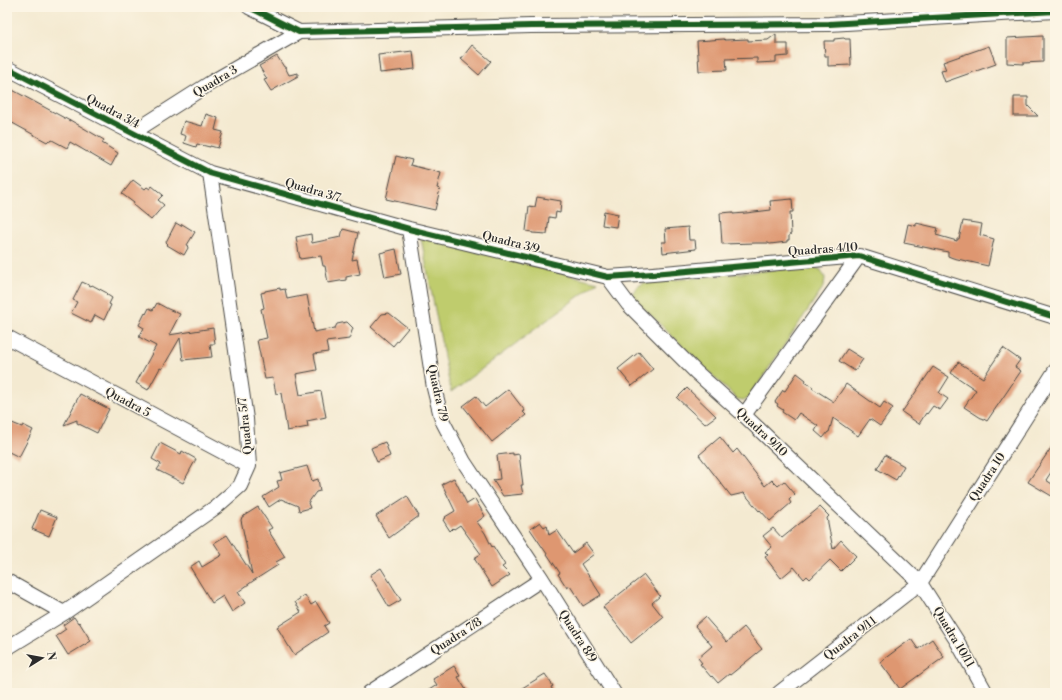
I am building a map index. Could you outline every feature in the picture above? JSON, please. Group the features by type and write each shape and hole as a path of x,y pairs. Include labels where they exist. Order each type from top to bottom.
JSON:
{"street":[{"path":"249,7 299,32 531,26 829,24 1055,11"},
{"name":"Quadra 3","path":"132,133 212,82 299,32"},
{"name":"Quadra 3/4","path":"7,68 210,173"},
{"name":"Quadra 3/7","path":"210,173 409,229"},
{"name":"Quadra 5/7","path":"7,648 64,614 216,507 240,486 249,466 246,419 210,173"},
{"name":"Quadra 3/9","path":"409,229 608,277"},
{"name":"Quadra 7/9","path":"409,229 434,388 442,420 464,462 542,579"},
{"path":"744,415 859,256"},
{"name":"Quadras 4/10","path":"608,277 859,256 1055,317"},
{"name":"Quadra 9/10","path":"608,277 628,304 696,372 744,415 920,583"},
{"name":"Quadra 5","path":"7,337 249,466"},
{"name":"Quadra 10","path":"920,583 1055,371"},
{"name":"Quadra 7/8","path":"370,693 542,579"},
{"name":"Quadra 8/9","path":"542,579 614,693"},
{"path":"7,581 64,614"},
{"name":"Quadra 9/11","path":"779,693 920,583"},
{"name":"Quadra 10/11","path":"920,583 957,641 986,693"}],"green space":[{"path":"421,238 598,282 451,392"},
{"path":"811,266 821,270 825,278 824,286 748,399 743,400 737,399 632,297 634,290 644,283"}],"building":[{"path":"776,34 776,44 788,44 788,56 776,57 776,62 757,63 757,58 726,59 727,70 699,71 697,41 724,39 748,39 748,41 768,40"},
{"path":"1043,36 1043,62 1023,64 1007,63 1007,38"},
{"path":"834,39 850,39 851,65 828,66 828,56 825,56 824,41 834,41"},
{"path":"472,45 491,61 479,75 461,59"},
{"path":"989,46 996,64 945,82 941,71 946,70 943,62"},
{"path":"413,51 415,69 380,73 378,55"},
{"path":"277,56 289,75 298,73 298,76 271,91 264,80 267,79 259,66"},
{"path":"7,87 70,120 104,140 102,143 118,153 111,166 70,142 67,148 52,140 47,142 7,120"},
{"path":"1014,97 1028,97 1028,106 1038,116 1014,116"},
{"path":"206,114 218,118 215,130 223,132 218,148 197,144 196,147 184,143 186,136 180,134 184,121 202,126"},
{"path":"396,156 412,160 410,165 441,173 437,188 440,189 435,210 386,199"},
{"path":"133,180 145,189 147,187 150,189 152,186 163,195 158,200 164,205 151,220 133,205 134,203 122,194"},
{"path":"537,197 561,201 560,213 556,212 555,218 549,217 547,234 526,231 529,206 535,207"},
{"path":"792,199 793,212 790,212 791,234 789,235 789,240 787,240 787,242 770,244 722,244 720,213 733,212 733,214 771,210 770,201"},
{"path":"604,211 618,214 616,227 602,225"},
{"path":"963,221 982,224 980,235 994,239 988,266 953,258 948,256 948,252 904,243 908,224 916,226 916,223 938,228 936,235 957,241 957,239 959,239"},
{"path":"176,223 181,226 182,224 195,232 187,245 188,248 184,255 167,245 168,244 166,242"},
{"path":"688,227 689,240 695,240 696,249 663,253 662,242 666,242 665,229"},
{"path":"343,229 358,233 352,260 357,259 360,274 346,277 346,280 328,283 325,266 323,266 321,256 300,259 296,237 311,234 312,243 341,237"},
{"path":"396,249 401,274 385,277 380,253"},
{"path":"82,282 91,286 92,285 107,293 106,294 112,298 109,304 111,305 104,320 95,315 91,323 71,313 77,302 73,300"},
{"path":"280,288 280,290 285,289 287,299 307,295 314,332 335,328 337,324 347,322 353,328 349,339 326,342 328,352 314,354 317,370 296,374 300,395 321,391 326,417 307,421 308,427 287,431 281,393 276,394 273,378 265,379 257,340 267,338 261,309 264,308 261,293"},
{"path":"157,303 180,314 169,335 213,328 215,344 210,344 212,357 183,360 180,338 162,369 160,368 148,390 136,383 156,346 139,337 144,328 139,325 149,308 153,310"},
{"path":"389,313 408,328 393,346 371,327 382,314"},
{"path":"1003,348 1020,360 1015,367 1021,371 987,421 964,407 976,390 951,373 958,362 983,378"},
{"path":"847,349 863,359 855,371 839,361"},
{"path":"639,352 653,369 632,386 618,369"},
{"path":"933,367 949,377 939,393 948,399 940,410 933,406 927,414 926,413 919,424 902,412"},
{"path":"797,373 806,380 805,382 813,387 812,388 834,402 846,384 880,408 884,402 893,408 880,426 870,419 858,436 833,418 829,432 823,438 815,431 818,426 799,413 794,420 782,412 783,410 777,406 778,404 775,402 783,390 785,391"},
{"path":"687,388 716,416 705,424 677,398"},
{"path":"508,389 525,411 523,412 526,415 492,442 463,406 476,396 485,407"},
{"path":"80,394 109,409 97,433 77,423 77,420 64,425"},
{"path":"7,421 22,427 23,425 33,430 19,457 7,451"},
{"path":"720,437 733,453 737,449 765,486 772,480 778,486 784,481 795,494 789,500 791,503 770,521 760,510 759,511 744,493 731,496 699,455"},
{"path":"385,442 390,456 377,462 371,448"},
{"path":"1055,442 1055,466 1046,480 1055,486 1055,498 1028,482"},
{"path":"160,443 181,454 182,451 196,459 183,483 157,470 161,464 152,459"},
{"path":"513,453 513,455 519,454 523,494 503,496 493,480 500,479 497,455"},
{"path":"885,455 904,466 896,480 877,469"},
{"path":"307,466 312,481 318,479 320,491 316,492 308,503 310,508 299,511 298,506 281,499 269,507 263,497 279,487 277,481 282,480 280,473"},
{"path":"454,478 467,504 475,499 485,516 477,522 505,565 502,567 510,575 492,587 474,558 481,554 460,525 450,531 443,520 455,511 442,484"},
{"path":"407,496 419,516 389,538 376,516"},
{"path":"258,507 272,528 268,530 285,557 276,562 278,565 238,592 245,603 232,612 223,596 212,603 190,567 199,561 202,567 222,555 214,543 227,535 252,574 241,520 242,517"},
{"path":"820,507 829,516 827,518 833,549 841,540 856,556 841,571 830,560 810,579 807,576 804,579 794,567 781,578 765,557 768,555 765,552 772,547 763,536 773,528 782,538"},
{"path":"40,510 57,517 49,536 32,529"},
{"path":"540,522 544,527 547,525 549,535 557,530 573,553 586,543 594,554 581,564 601,595 583,606 570,586 567,588 558,574 560,573 530,529"},
{"path":"381,568 401,600 389,607 370,575"},
{"path":"644,575 660,596 652,603 663,617 631,643 603,607"},
{"path":"305,595 311,605 316,602 329,623 324,626 328,632 294,655 277,627 301,612 295,602"},
{"path":"74,617 91,641 68,655 56,636 66,629 63,625"},
{"path":"705,617 727,642 744,627 762,649 718,683 700,664 702,663 698,658 712,646 695,626"},
{"path":"911,639 918,649 932,639 944,657 900,689 880,662"},
{"path":"454,666 460,676 458,677 468,693 424,693 437,685 433,679"},
{"path":"545,674 553,686 551,687 554,693 514,693"}],"cycle path":[{"path":"249,7 299,32 531,26 829,24 1055,11"},
{"path":"7,68 210,173 409,229 608,277 859,256 1055,317"}]}
